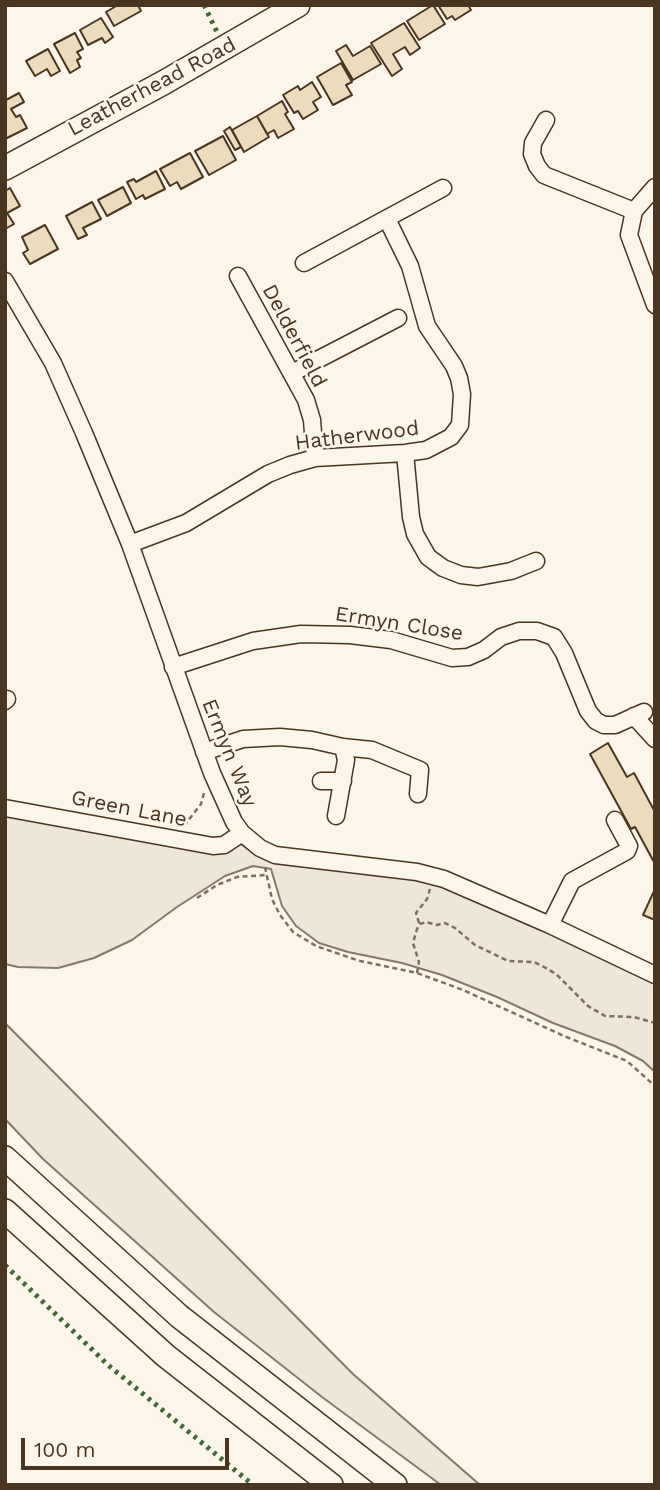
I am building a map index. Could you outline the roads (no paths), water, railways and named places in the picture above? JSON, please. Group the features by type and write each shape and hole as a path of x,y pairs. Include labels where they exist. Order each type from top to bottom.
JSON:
{"highway":[{"name":"Leatherhead Road","path":"5,168 198,64 298,5"},
{"path":"5,1158 179,1316 395,1485"},
{"path":"5,1211 166,1356 331,1485"}],"street":[{"path":"546,120 533,143 537,166 544,175 634,211"},
{"path":"655,187 634,211 629,224 631,246 655,305"},
{"path":"304,263 443,188"},
{"name":"Hatherwood","path":"130,544 186,523 268,474 289,465 315,458 426,450 451,437 460,425 462,394 454,366 427,326 410,266 387,219"},
{"name":"Delderfield","path":"239,276 309,410 315,458"},
{"name":"Ermyn Way","path":"5,281 53,363 84,433 130,544 212,773 234,822 242,833 268,852 431,875 469,888 655,975"},
{"path":"292,373 398,318"},
{"path":"405,453 411,517 415,534 428,557 443,568 461,575 478,577 510,571 536,561"},
{"name":"Ermyn Close","path":"173,667 253,641 277,637 326,633 350,635 391,640 452,658 468,657 519,631 537,631 554,637 596,721 604,725 615,725 639,714 655,739"},
{"path":"204,752 243,739 255,738 312,740 372,750 420,770 418,794"},
{"path":"337,816 346,760 343,747"},
{"path":"321,781 343,780"},
{"name":"Green Lane","path":"5,808 213,846 225,845 242,833"},
{"path":"550,925 572,881 628,851 629,846 615,820"}]}
